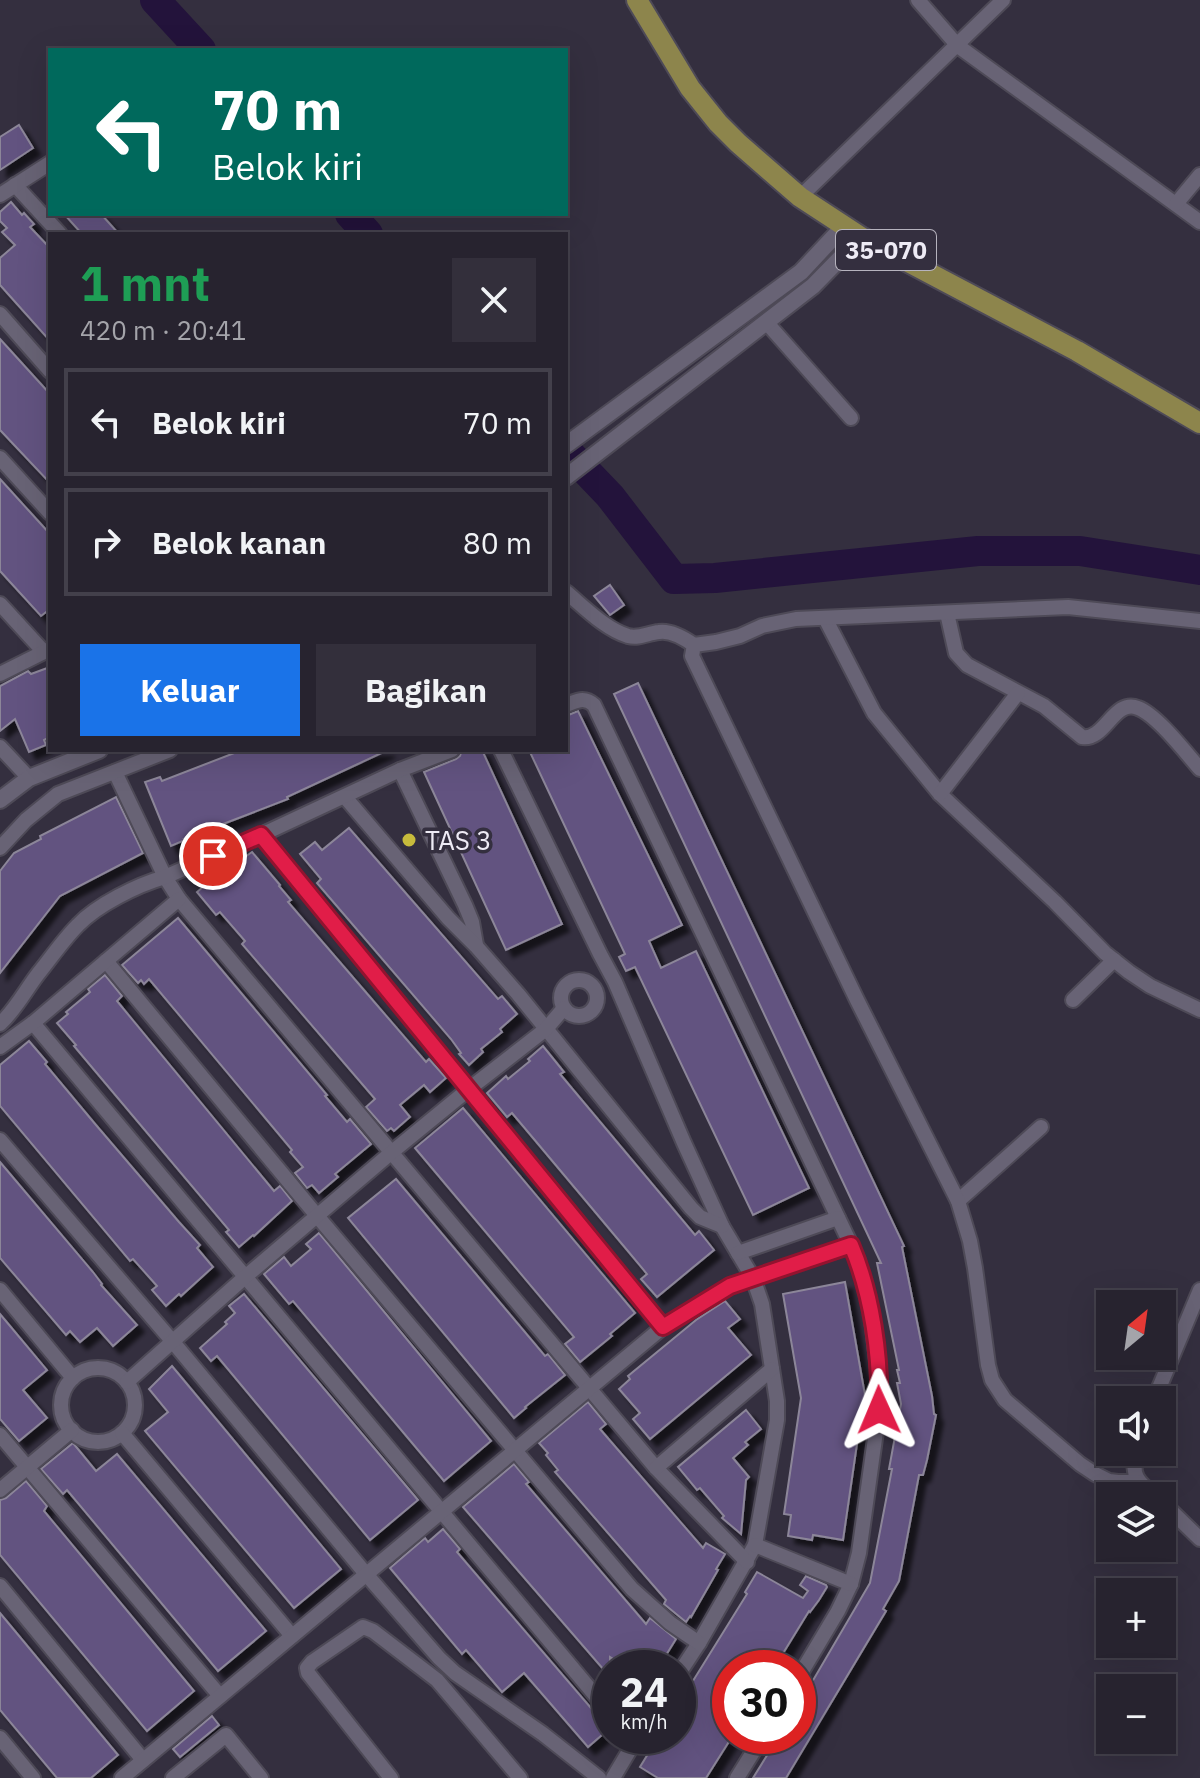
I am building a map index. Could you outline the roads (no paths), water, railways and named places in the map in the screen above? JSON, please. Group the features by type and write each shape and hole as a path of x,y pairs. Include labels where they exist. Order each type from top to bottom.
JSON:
{"main road":[{"name":"35-070","path":"637,0 690,88 718,123 800,197 852,232 1077,351 1200,423"}],"street":[{"path":"918,0 958,46 1200,222"},
{"path":"800,197 1003,0"},
{"path":"0,195 48,164"},
{"path":"1176,204 1200,175"},
{"path":"15,185 58,232"},
{"path":"568,475 813,286 852,232"},
{"path":"568,444 852,232"},
{"path":"0,314 48,369"},
{"path":"766,322 851,418"},
{"path":"699,347 710,364"},
{"path":"0,458 48,511"},
{"path":"568,594 616,631 629,636 661,632 686,640 716,642 781,621 1068,607 1200,621"},
{"path":"0,604 46,650 0,674"},
{"path":"947,613 956,653 967,665 1044,706 1076,733 1086,738 1093,736 1123,709 1132,706 1155,720 1200,769"},
{"path":"825,618 874,713 940,794 1114,960 1150,986 1200,1010"},
{"path":"686,640 857,1000 958,1201 970,1241 988,1365 997,1391 1080,1464 1095,1474 1118,1482"},
{"path":"940,794 1018,693"},
{"path":"568,704 587,699 594,705 858,1261 871,1311 880,1385 879,1410 859,1553 851,1584 815,1650"},
{"path":"0,747 29,778"},
{"path":"0,800 29,778 94,752"},
{"path":"0,848 26,820 58,794 165,752"},
{"path":"0,1024 77,926 122,894 447,752"},
{"path":"502,752 615,982 684,1143 722,1226 753,1278 762,1304 777,1401 777,1420 755,1545 694,1650"},
{"path":"400,770 465,905 476,946"},
{"path":"115,772 165,877 179,899 656,1468 747,1562"},
{"path":"345,797 546,1029 691,1208 700,1217 722,1226"},
{"path":"261,835 663,1327"},
{"path":"0,1047 33,1023 179,899"},
{"path":"1073,1000 1114,960"},
{"path":"106,961 632,1589 670,1623 699,1643"},
{"path":"583,981 594,989 597,1002 589,1013 575,1016 564,1008 561,995 569,983 583,981"},
{"path":"594,989 615,982"},
{"path":"127,1382 392,1152 546,1029 564,1008"},
{"path":"33,1023 592,1691"},
{"path":"958,1201 1041,1127"},
{"path":"0,1140 439,1658 599,1778"},
{"path":"738,1253 838,1218"},
{"path":"122,1778 663,1327 730,1286 851,1245"},
{"path":"0,1290 73,1378"},
{"path":"1160,1386 1200,1290"},
{"path":"95,1368 118,1374 127,1382 135,1399 129,1426 106,1441 97,1442 79,1436 65,1421 62,1410 65,1387 73,1378 95,1368"},
{"path":"656,1468 772,1369"},
{"path":"0,1490 72,1430"},
{"path":"122,1433 292,1636"},
{"path":"0,1435 220,1696"},
{"path":"1134,1466 1138,1482"},
{"path":"1176,1516 1200,1539"},
{"path":"755,1545 851,1584"},
{"path":"0,1586 143,1760"},
{"path":"391,1778 307,1668 363,1627 373,1631 437,1680 520,1778"},
{"path":"173,1778 226,1735 261,1778"},
{"path":"0,1738 33,1778"},
{"path":"613,1778 626,1754"},
{"path":"737,1778 752,1754"}],"waterway":[{"path":"155,0 199,48"},
{"path":"352,216 366,232"},
{"path":"568,452 610,496 674,579 715,578 978,551 1080,551 1200,570"}],"place":[{"name":"TAS 3","path":"409,840"}]}
